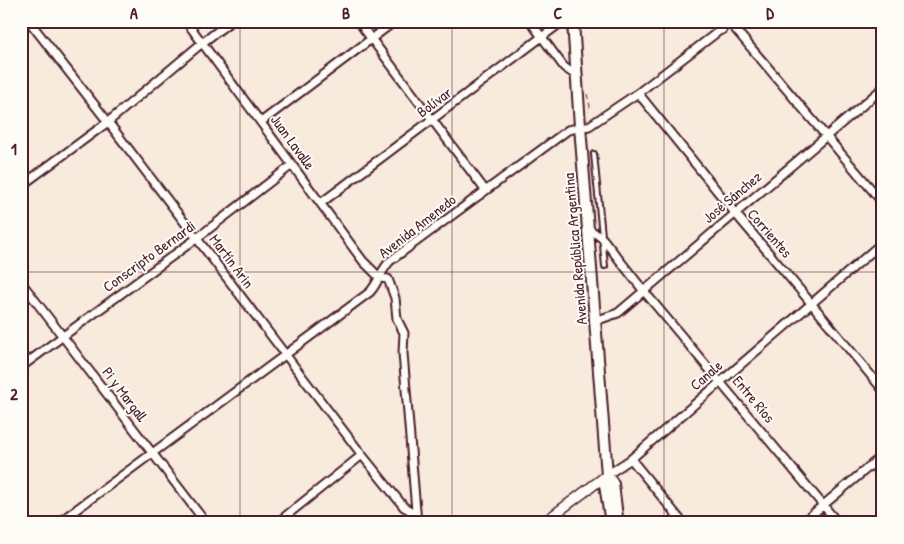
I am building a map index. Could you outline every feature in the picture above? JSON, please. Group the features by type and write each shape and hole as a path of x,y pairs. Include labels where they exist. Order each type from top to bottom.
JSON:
{"main road":[{"name":"Avenida República Argentina","path":"573,21 608,475 605,485 611,523"},
{"name":"Avenida República Argentina","path":"608,475 613,484 617,523"}],"street":[{"name":"Martín Arin","path":"29,21 198,238 362,455 404,507 416,514"},
{"name":"Juan Lavalle","path":"186,21 363,261 380,278 390,281 395,298 397,319 404,334 403,352 416,514"},
{"path":"21,186 108,122 231,21"},
{"path":"358,21 485,190"},
{"path":"262,122 395,21"},
{"path":"530,21 564,67 577,76"},
{"name":"Bolívar","path":"321,203 563,21"},
{"path":"715,21 722,30"},
{"path":"731,22 883,203"},
{"name":"Avenida Amenedo","path":"58,523 370,292 380,278 382,270 390,261 485,190 568,130 580,126 589,126 638,93 731,22"},
{"name":"José Sánchez","path":"595,321 618,313 883,88"},
{"name":"Corrientes","path":"638,93 735,213 883,390"},
{"name":"Conscripto Bernardi","path":"21,367 198,238 292,165"},
{"name":"Entre Ríos","path":"588,228 602,238 838,523"},
{"name":"Canale","path":"543,523 631,459 811,302 883,242"},
{"name":"Pi y Margall","path":"21,282 206,523"},
{"path":"277,523 362,455"},
{"path":"802,523 883,455"},
{"path":"631,459 683,523"},
{"path":"416,514 417,523"}],"lane":[{"path":"594,154 605,266"}]}
